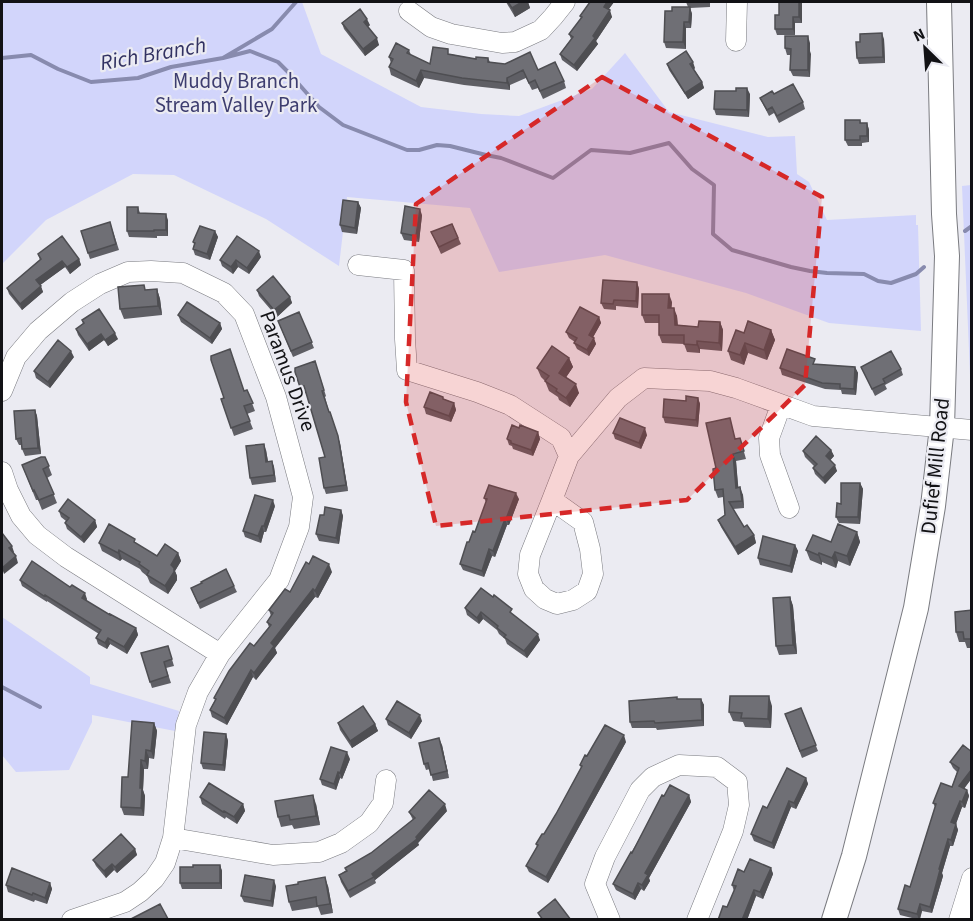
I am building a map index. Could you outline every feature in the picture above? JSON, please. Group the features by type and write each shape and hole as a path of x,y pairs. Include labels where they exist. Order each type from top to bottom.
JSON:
{"main road":[{"name":"Dufief Mill Road","path":"834,920 857,845 916,608 933,506 942,427 947,256 939,2"}],"street":[{"path":"409,11 431,27 451,34 502,43 515,42 541,30 565,2"},
{"path":"736,41 737,2"},
{"path":"358,265 404,270 407,370 510,405 561,438 569,456"},
{"name":"Paramus Drive","path":"2,391 16,357 38,331 72,302 100,284 128,272 183,273 224,293 244,314 276,397 303,497 299,527 279,580 220,654 198,692 186,725 173,838 165,863 154,879 125,902 72,920"},
{"path":"552,500 582,522 590,549 593,574 587,591 573,600 557,603 545,599 534,589 528,574 530,555 569,456 618,398 644,378 710,381 813,416 972,430"},
{"path":"781,405 770,438 770,455 789,508"},
{"path":"2,472 21,516 37,535 66,557 220,654"},
{"path":"610,920 595,884 605,856 640,790 653,777 680,765 717,767 737,782 739,805 733,831 697,920"},
{"path":"173,838 273,855 320,852 341,843 369,823 383,803 386,780"},
{"path":"959,920 972,878"}],"highlighted area":[{"path":"602,77 822,197 805,385 687,500 436,526 406,402 416,204"}],"green space":[{"name":"Muddy Branch Stream Valley Park","path":"2,2 302,2 321,54 421,107 481,114 519,116 592,89 625,53 669,112 768,137 795,136 797,174 809,182 827,220 916,215 921,331 829,323 746,293 605,255 499,272 470,208 347,197 339,266 266,219 174,175 133,174 46,220 2,264"},
{"path":"972,185 971,398 962,186"},
{"path":"2,617 90,677 90,684 179,711 175,731 92,715 92,722 69,770 16,772 2,755"}],"building":[{"path":"508,2 522,2 512,8"},
{"path":"590,2 607,2 604,7 610,10 593,36 595,38 574,65 560,54 573,37 569,34"},
{"path":"779,2 799,2 799,17 793,17 793,29 775,29 775,15 779,15"},
{"path":"672,7 690,7 689,22 684,22 683,42 664,42 665,11 672,11"},
{"path":"360,9 367,19 364,22 377,38 363,49 342,23"},
{"path":"882,33 883,57 857,58 856,42 860,42 860,34"},
{"path":"785,36 808,36 808,70 790,70 791,49 785,48"},
{"path":"396,43 409,50 407,53 430,64 433,47 448,49 448,54 476,59 476,57 488,58 488,62 505,64 530,52 538,70 555,62 564,81 540,91 535,80 529,83 523,70 507,78 507,83 421,70 416,81 389,67 393,59 389,57"},
{"path":"686,51 693,62 690,64 702,82 685,93 667,64"},
{"path":"793,84 803,102 777,116 772,107 767,110 760,98"},
{"path":"736,88 747,88 747,110 714,109 715,91 736,91"},
{"path":"845,120 860,120 860,123 867,123 867,136 860,136 860,140 845,140"},
{"path":"343,200 358,202 355,228 340,225"},
{"path":"405,206 420,209 416,236 401,233"},
{"path":"127,207 138,207 138,213 166,214 166,230 127,231"},
{"path":"110,222 116,244 88,253 81,231"},
{"path":"452,224 458,238 439,247 431,232"},
{"path":"200,226 215,231 207,254 193,249 195,243 193,242"},
{"path":"62,236 79,259 67,267 62,261 36,280 41,286 20,304 7,288 41,259 38,254"},
{"path":"237,236 259,251 247,268 236,260 231,267 220,260"},
{"path":"273,276 290,297 274,310 257,290"},
{"path":"603,280 637,282 636,301 614,300 613,304 601,303"},
{"path":"144,285 145,290 157,289 158,306 120,309 118,287"},
{"path":"642,294 669,294 668,308 674,308 675,325 698,327 699,321 720,322 719,343 697,341 697,345 684,344 684,335 659,335 659,315 642,315"},
{"path":"187,302 220,323 210,338 178,315"},
{"path":"580,307 599,317 589,335 594,338 587,350 574,343 577,338 566,332"},
{"path":"99,309 115,333 105,340 101,334 87,344 76,329 84,323 82,320"},
{"path":"299,312 312,342 291,351 278,321"},
{"path":"748,321 771,330 764,350 745,343 740,355 728,351 736,330 744,333"},
{"path":"58,340 71,351 48,382 34,371"},
{"path":"552,346 569,358 559,373 576,384 566,398 545,381 549,376 537,368"},
{"path":"230,349 244,391 247,390 253,403 244,406 250,421 231,428 211,360 211,356"},
{"path":"787,349 815,359 813,364 855,367 854,389 840,388 840,384 822,383 780,368"},
{"path":"891,351 901,369 883,379 885,383 872,389 861,367"},
{"path":"315,361 324,390 322,391 338,436 346,485 324,488 319,458 325,457 304,386 300,387 295,372 295,368"},
{"path":"430,392 454,403 449,416 424,407"},
{"path":"686,396 698,398 696,420 663,417 664,399 686,401"},
{"path":"35,410 38,448 22,449 21,438 16,439 14,411"},
{"path":"620,418 645,428 639,443 613,433"},
{"path":"730,418 735,439 740,438 744,451 733,454 736,488 740,487 742,501 729,502 744,527 747,525 754,535 735,547 718,520 725,515 723,489 715,490 713,469 716,468 706,423"},
{"path":"512,425 519,428 520,425 538,432 531,450 511,443 507,439"},
{"path":"816,436 831,450 826,456 835,465 823,478 813,468 817,464 803,451"},
{"path":"264,444 266,462 272,461 274,475 250,478 246,446"},
{"path":"45,457 49,466 43,469 54,494 39,500 22,465"},
{"path":"841,483 860,483 858,517 836,517 837,503 841,504"},
{"path":"489,485 516,493 493,551 489,549 482,571 460,564 467,542 473,531 475,532 487,499 484,498"},
{"path":"255,495 273,500 258,536 243,531"},
{"path":"68,499 95,520 81,537 65,523 69,518 59,511"},
{"path":"325,507 341,510 336,538 316,534 320,515 324,515"},
{"path":"109,524 135,539 134,542 157,556 165,544 178,553 171,565 174,572 165,586 147,575 149,571 139,564 140,562 119,550 118,553 99,543"},
{"path":"838,524 857,532 847,556 835,552 832,558 806,550 813,535 831,542"},
{"path":"2,533 12,546 9,548 16,556 2,568"},
{"path":"763,536 795,545 790,566 758,558"},
{"path":"313,556 329,564 315,591 313,589 271,643 274,646 254,673 251,670 224,718 210,710 229,671 250,643 254,646 271,625 267,622 273,613 269,610 285,589 290,592 306,562 309,564"},
{"path":"32,561 70,587 72,585 85,593 82,598 136,628 124,647 108,638 105,643 96,638 101,630 20,580"},
{"path":"226,569 234,586 198,603 191,588"},
{"path":"481,588 512,609 510,612 538,634 524,651 504,637 506,635 497,628 498,626 481,612 477,618 465,608"},
{"path":"790,597 793,645 776,646 773,598"},
{"path":"972,610 972,639 964,639 963,632 956,632 955,612"},
{"path":"168,646 172,659 164,662 168,676 150,682 141,653"},
{"path":"730,696 769,696 768,719 741,718 742,713 729,712"},
{"path":"677,697 677,699 701,699 702,720 630,722 629,701"},
{"path":"397,701 420,715 409,733 386,719"},
{"path":"363,706 375,724 350,741 338,723"},
{"path":"801,708 816,745 800,751 785,714"},
{"path":"132,721 154,723 151,751 146,750 145,761 141,760 141,808 121,807 122,777 128,777"},
{"path":"605,725 624,735 546,877 526,866 538,845 536,844 556,814 582,766 580,765 585,755 587,756"},
{"path":"204,732 226,734 223,765 201,763"},
{"path":"439,738 447,771 431,775 428,763 424,764 419,743"},
{"path":"963,745 972,752 972,769 959,786 967,790 951,822 956,824 951,840 948,839 930,907 920,904 917,914 898,909 905,885 910,887 936,804 933,803 941,783 952,787 959,768 950,762"},
{"path":"331,747 347,752 334,784 320,779"},
{"path":"787,768 806,778 794,803 789,801 772,843 751,834 763,806 767,808"},
{"path":"209,783 243,804 234,817 200,797"},
{"path":"670,785 689,795 645,873 648,875 642,885 638,883 633,894 613,884 662,795 664,796"},
{"path":"429,790 445,804 416,837 417,839 372,874 374,877 348,891 339,875 347,871 345,868 371,853 415,818 409,812"},
{"path":"313,795 316,816 290,820 289,815 278,817 275,801"},
{"path":"121,834 135,849 115,867 112,864 104,871 93,860"},
{"path":"750,859 771,868 760,892 754,890 742,920 718,920 723,906 727,907 736,886 732,885 738,869 744,872"},
{"path":"193,865 220,865 220,883 180,883 180,867 193,867"},
{"path":"12,868 50,883 45,898 6,885"},
{"path":"245,875 274,880 271,901 241,896"},
{"path":"325,877 330,904 317,906 316,897 289,902 286,886"},
{"path":"555,899 571,920 543,920 538,913"},
{"path":"160,904 168,919 129,920"}],"waterway":[{"name":"Rich Branch","path":"2,58 31,55 91,82 138,78 171,67 223,58 272,29 296,2"},
{"path":"223,58 250,51 278,62 319,107 343,125 407,150 419,150 437,145 450,146 501,158 553,178 591,150 630,153 669,143 692,169 714,185 713,234 732,250 810,271 864,274 878,281 891,283 916,274 924,267"},
{"name":"Rich Branch","path":"965,231 972,226"},
{"path":"2,687 40,707"}]}
